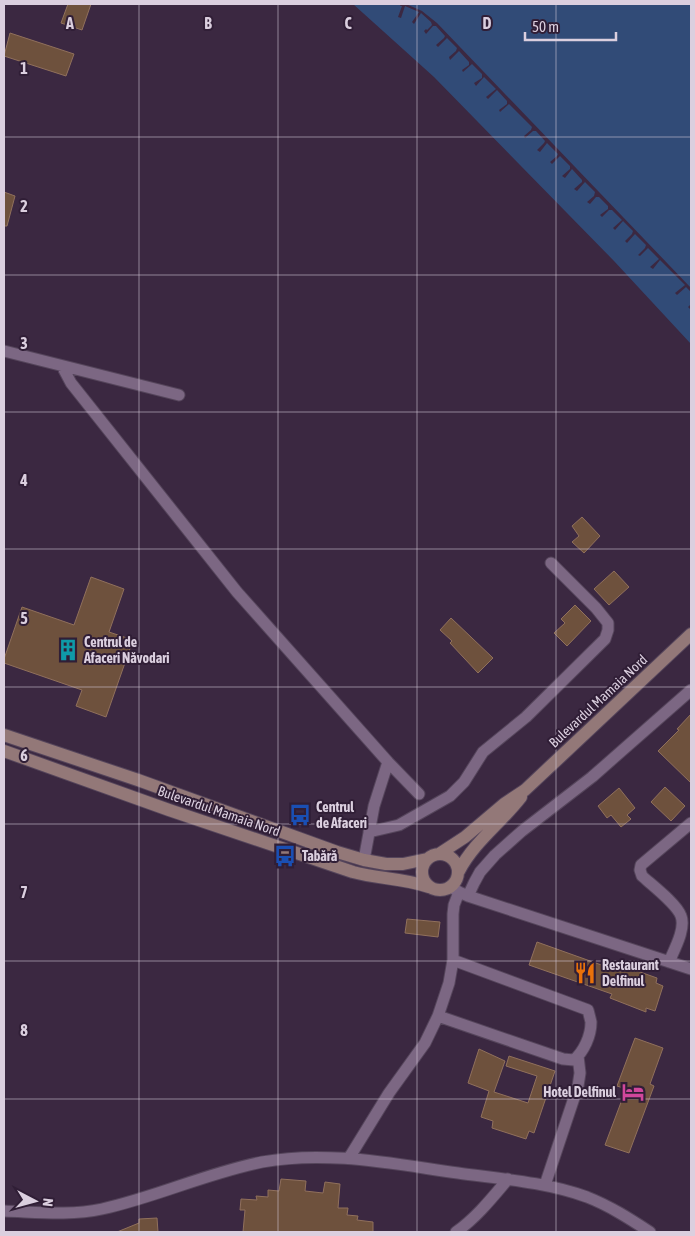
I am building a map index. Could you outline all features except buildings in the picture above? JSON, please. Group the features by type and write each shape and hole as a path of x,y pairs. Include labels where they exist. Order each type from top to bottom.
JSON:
{"main road":[{"name":"Bulevardul Mamaia Nord","path":"4,735 138,780 337,852 364,860 394,865 433,856 465,837 504,804 525,790 691,634"},
{"name":"Bulevardul Mamaia Nord","path":"4,751 169,810 353,872 415,882 440,891 459,892"},
{"name":"Bulevardul Mamaia Nord","path":"459,892 455,883 465,859 511,810 525,790"},
{"path":"429,886 425,882 422,870 423,864 433,856 444,854 450,856 458,865 459,871"}],"street":[{"path":"4,351 179,395"},
{"path":"62,366 70,383 237,592 388,762 419,794"},
{"path":"369,832 399,825 450,796 464,782 483,752 526,717 605,639 608,623 596,608 551,563"},
{"path":"349,1158 389,1093 425,1043 438,1016 449,983 453,960 453,914 454,904 459,892 474,882 495,855 522,831 592,777 691,690"},
{"path":"364,860 374,806 388,762"},
{"path":"669,962 682,929 681,916 673,905 642,876 640,870 641,866 691,824"},
{"path":"459,892 691,969"},
{"path":"678,943 691,935"},
{"path":"438,1016 563,1059 574,1060 582,1053 587,1039 591,1023 588,1010 453,960"},
{"path":"545,1185 578,1086 580,1073 578,1056"},
{"path":"4,1211 42,1213 84,1212 102,1209 219,1173 263,1162 290,1159 349,1158 545,1185 588,1197 606,1205 650,1232"},
{"path":"456,1232 476,1215 508,1179"}],"water":[{"path":"353,4 401,4 398,17 401,18 405,6 419,12 412,22 414,24 421,13 431,22 432,25 424,31 426,34 433,26 436,26 445,36 436,45 438,47 447,38 457,48 449,57 450,60 459,51 469,62 469,65 462,70 463,72 472,64 482,74 482,78 474,83 476,86 484,77 496,89 486,97 488,99 497,90 507,101 507,104 499,110 500,112 509,104 532,127 524,136 525,138 533,131 536,131 545,141 537,150 540,152 547,143 558,154 550,162 552,164 560,156 570,166 570,169 562,176 565,178 572,169 582,180 574,189 577,191 585,182 595,192 594,196 587,202 590,204 596,197 599,197 608,206 608,209 600,215 602,217 609,210 612,210 622,220 613,228 615,230 623,221 633,231 625,241 627,243 635,234 646,245 638,255 640,256 648,248 659,259 650,267 653,269 660,260 685,285 675,293 677,295 686,287 691,292 691,304 688,307 690,309 691,307 691,344 614,261 434,77"},
{"path":"406,4 691,4 691,288 437,23 422,11"}],"place":[{"name":"Centrul de Afaceri Năvodari","path":"68,650"},
{"name":"Centrul de Afaceri","path":"300,815"},
{"name":"Tabără","path":"285,856"},
{"name":"Restaurant Delfinul","path":"585,973"},
{"name":"Hotel Delfinul","path":"633,1092"}]}
